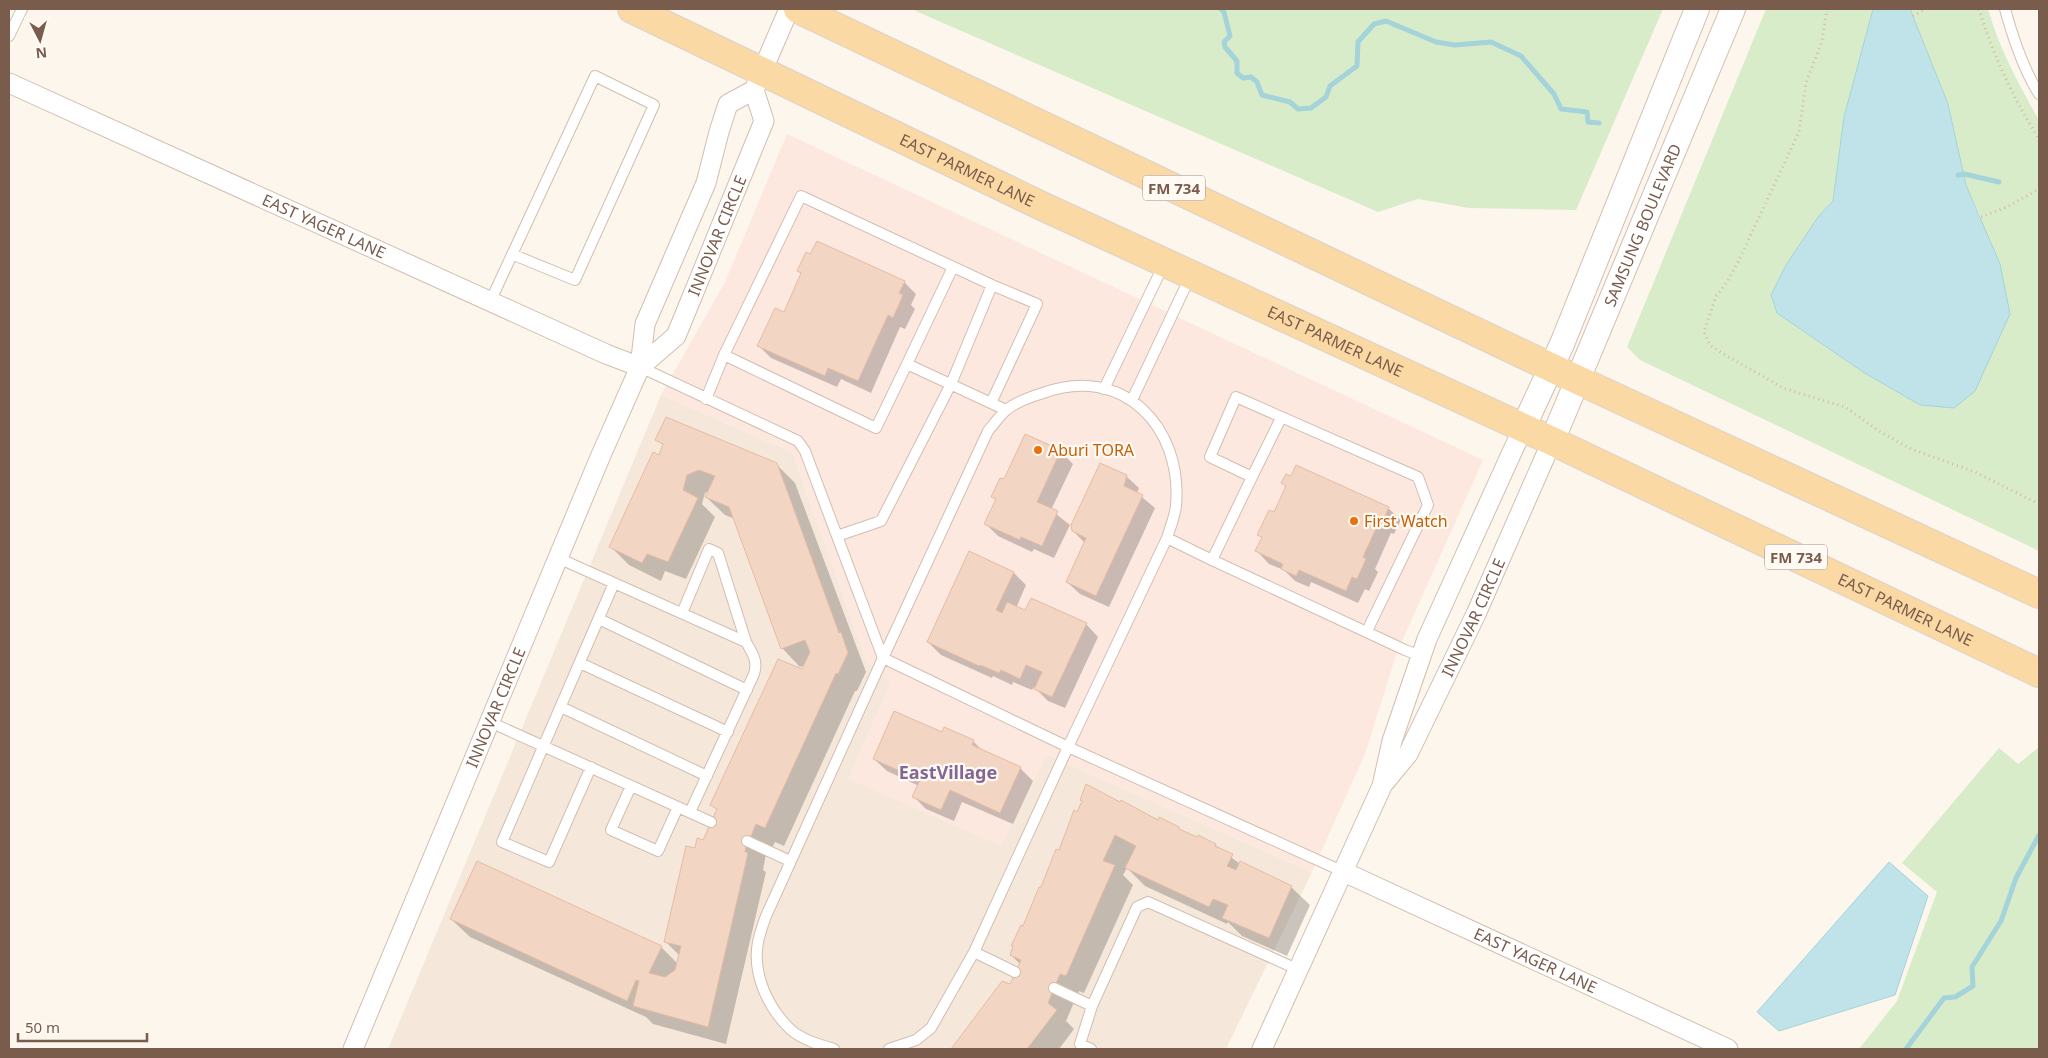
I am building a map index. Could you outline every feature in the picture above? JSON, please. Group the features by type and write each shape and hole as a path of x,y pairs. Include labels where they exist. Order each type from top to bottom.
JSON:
{"main road":[{"name":"EAST PARMER LANE","path":"632,9 758,80 1165,263 1524,428 2039,672"},
{"name":"FM 734","path":"798,9 1550,367 2039,594"}],"street":[{"path":"758,80 789,9"},
{"name":"SAMSUNG BOULEVARD","path":"1524,428 1562,344 1697,9"},
{"name":"SAMSUNG BOULEVARD","path":"1552,441 1733,9"},
{"name":"INNOVAR CIRCLE","path":"353,1049 640,367 645,324 706,183 728,104 758,80"},
{"name":"INNOVAR CIRCLE","path":"640,367 676,336 764,121 758,80"},
{"name":"EAST YAGER LANE","path":"9,83 490,302 640,367"},
{"name":"INNOVAR CIRCLE","path":"1262,1049 1382,786 1392,741 1421,656 1524,428"},
{"name":"INNOVAR CIRCLE","path":"1382,786 1408,754 1476,614 1552,441"},
{"name":"EAST YAGER LANE","path":"1344,872 1728,1049"}],"lane":[{"path":"9,36 22,9"},
{"path":"2005,9 2012,34 2031,82 2039,94"},
{"path":"490,302 514,255 594,76 654,104 575,280 514,255"},
{"path":"706,399 724,355 801,196 1037,304 991,403"},
{"path":"1104,389 1165,263"},
{"path":"724,355 876,428 953,267"},
{"path":"1132,400 1191,275"},
{"path":"837,536 882,520 951,384 992,285"},
{"path":"907,364 1006,410"},
{"path":"640,367 798,442 805,451 883,658 1068,747 1344,872"},
{"path":"834,1049 811,1042 792,1031 767,1001 758,972 758,944 763,925 790,862 988,431 1006,410 1029,398 1056,388 1076,386 1104,389 1132,400 1158,425 1170,452 1177,482 1176,508 1167,538 974,952 931,1028 916,1040 889,1049"},
{"path":"1252,477 1210,457 1236,397 1418,477 1428,505 1367,631"},
{"path":"1212,560 1281,418"},
{"path":"1167,538 1421,656"},
{"path":"682,614 709,549 718,554 746,642 755,655 757,666 690,812"},
{"path":"558,558 746,642"},
{"path":"591,767 549,862 502,842 614,583"},
{"path":"598,619 747,690"},
{"path":"580,663 728,732"},
{"path":"560,707 707,776"},
{"path":"490,722 711,822"},
{"path":"632,786 611,830 658,852 678,807"},
{"path":"747,841 790,862"},
{"path":"1091,1049 1080,1044 1092,1006 1137,907 1148,902 1299,970"},
{"path":"974,952 1016,972"},
{"path":"1054,988 1092,1006"}],"path":[{"path":"1827,9 1822,41 1806,83 1799,132 1740,260 1716,296 1704,332 1710,345 1783,388 1845,407 1879,432 1911,449 1975,472 2039,504"},
{"path":"1913,16 1925,9"},
{"path":"1979,9 1991,47 2009,85 2039,139"},
{"path":"1980,217 2007,207 2039,189"}],"shaded area":[{"path":"787,134 1483,460 1396,655 1365,754 1312,872 1047,755 1001,846 848,779 891,683 867,662 792,452 661,395 725,282"},
{"path":"661,395 792,452 867,662 891,683 848,779 1047,755 1312,872 1226,1049 388,1049"}],"green space":[{"path":"911,9 1663,9 1576,210 1469,208 1418,199 1378,212"},
{"path":"1766,9 1873,9 1844,117 1833,201 1818,217 1786,265 1771,295 1777,313 1863,372 1920,405 1981,217 1966,185 1948,104 1910,9 1988,9 2004,52 2039,120 2039,551 1640,360 1627,347"},
{"path":"2039,747 2039,1049 1859,1049 1897,1001 1937,892 1902,863 1999,748 2018,764"}],"water":[{"path":"1873,9 1910,9 1948,104 1966,185 2000,264 2010,314 1975,391 1954,408 1920,405 1863,372 1777,313 1771,295 1786,265 1818,217 1833,201 1844,117"},
{"path":"1889,862 1928,896 1895,995 1779,1031 1757,1012"}],"building":[{"path":"817,241 905,281 899,293 903,295 893,318 888,315 858,381 828,368 825,376 757,346 775,308 784,312 801,273 797,271 806,252 810,254"},
{"path":"666,417 777,463 848,653 838,674 836,673 765,828 756,824 751,836 748,836 745,852 748,853 708,1027 633,1006 639,981 636,980 627,1001 450,919 477,861 662,946 649,973 665,977 675,970 681,946 664,942 686,846 695,848 697,838 703,840 717,809 710,805 778,659 802,669 810,652 805,640 781,649 729,507 705,497 715,476 699,470 687,475 683,490 698,498 668,562 647,554 642,563 609,547 653,452 659,455 663,444 655,440"},
{"path":"1025,434 1061,450 1037,502 1058,511 1042,546 1021,537 1020,540 984,524 996,499 991,497 1000,478 1004,479"},
{"path":"1100,463 1127,475 1124,486 1143,495 1096,596 1066,582 1086,538 1072,531 1071,525"},
{"path":"1296,465 1389,507 1382,523 1379,522 1363,557 1366,559 1357,579 1352,577 1346,591 1299,570 1296,576 1281,569 1283,564 1255,551 1262,537 1257,535 1269,510 1274,512 1286,486 1281,483 1286,474 1291,476"},
{"path":"969,551 1014,572 996,610 1002,613 1007,602 1025,610 1031,598 1087,623 1052,697 1034,689 1042,672 1026,665 1020,679 1001,670 999,673 979,666 927,642"},
{"path":"894,711 942,732 944,727 974,740 972,745 1021,767 1000,813 950,790 941,810 912,797 920,780 873,759"},
{"path":"1086,784 1158,820 1159,817 1179,827 1179,829 1197,837 1198,835 1216,844 1215,846 1233,854 1227,866 1236,870 1240,861 1292,886 1269,938 1222,918 1228,905 1213,899 1209,907 1125,868 1136,846 1115,835 1103,861 1115,865 1066,976 1060,974 1048,1003 1057,1010 1027,1049 951,1049 1002,981 1010,984 1021,960 1010,955 1013,946 1011,946 1021,925 1023,926 1056,849 1059,850 1074,810 1077,812"}],"waterway":[{"path":"1221,9 1224,12 1230,36 1224,42 1225,47 1237,61 1237,73 1243,78 1251,77 1257,82 1262,95 1290,102 1298,109 1311,108 1326,97 1330,86 1357,66 1358,42 1374,24 1386,21 1436,42 1455,45 1491,42 1521,56 1554,94 1561,109 1587,112 1588,122 1599,123"},
{"path":"1958,175 1964,174 1999,182"},
{"path":"1906,1049 1944,998 1955,997 1973,986 1972,967 2001,921 2016,878 2039,835"}],"place":[{"name":"Aburi TORA","path":"1038,450"},
{"name":"First Watch","path":"1354,521"}],"district":[{"name":"EastVillage","path":"948,772"}]}
